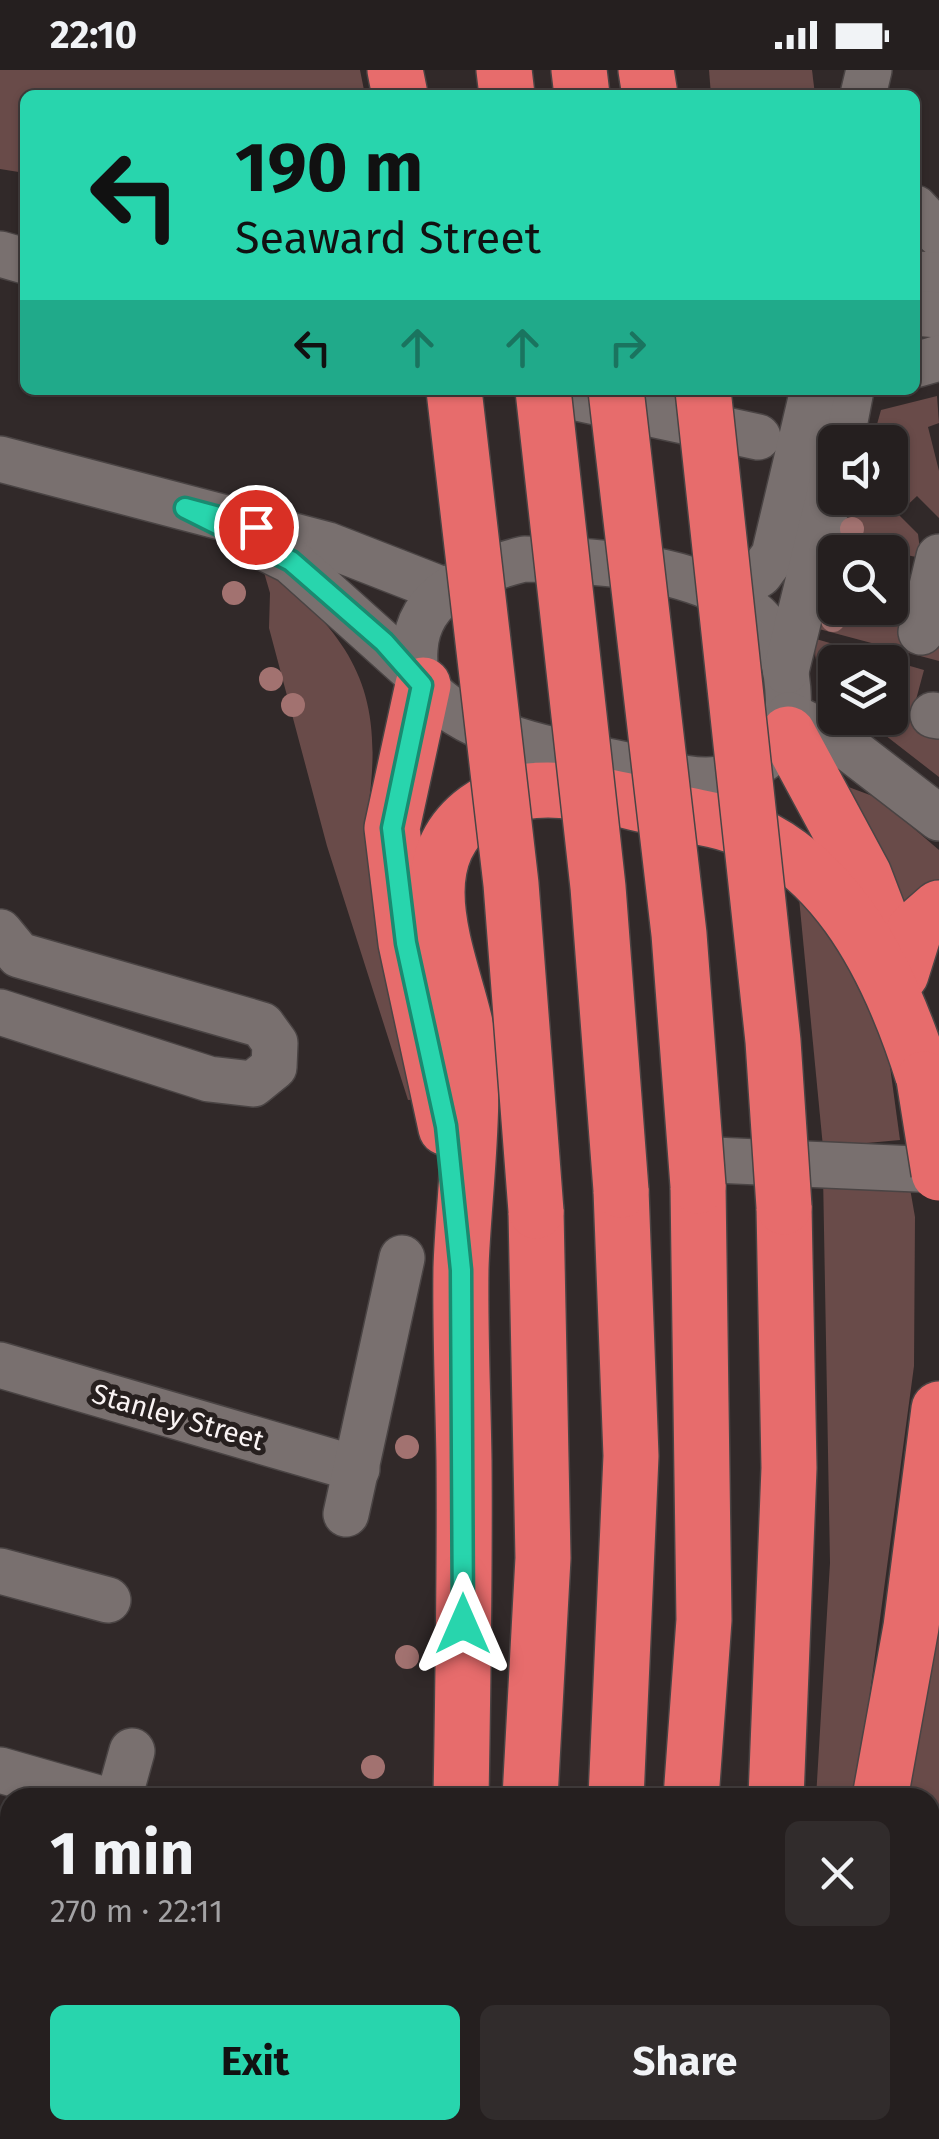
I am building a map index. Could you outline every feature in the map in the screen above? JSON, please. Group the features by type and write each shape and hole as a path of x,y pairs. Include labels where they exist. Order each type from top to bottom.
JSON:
{"highway":[{"path":"455,395 511,884 536,1211 543,1558 531,1788"},
{"path":"542,395 598,887 621,1190 631,1456 616,1788"},
{"path":"617,395 706,1173 704,1620 691,1788"},
{"path":"695,395 714,520"},
{"path":"703,395 773,1041 784,1207 789,1468 776,1788"},
{"path":"420,680 392,828 406,943 446,1126 461,1270"},
{"path":"789,725 864,875 902,974 939,1172"},
{"path":"461,1788 461,1270 469,1054 458,996 439,935 437,877 452,840 478,809 543,790 616,798 729,823 773,842 830,893 854,924 893,990 917,1058"},
{"path":"902,974 916,929 939,908"},
{"path":"882,1788 910,1627 939,1409"}],"street":[{"path":"920,213 939,234"},
{"path":"564,395 758,437"},
{"path":"728,595 760,574 774,555 844,405"},
{"path":"0,459 328,545 446,590"},
{"path":"185,508 291,561 420,680 469,718 540,746 698,780 745,770 770,756 789,725 786,670 824,515"},
{"path":"921,632 939,556"},
{"path":"420,680 415,643 420,622 432,602 446,590 490,567 541,559 592,560 698,582 728,595 766,627 786,670"},
{"path":"789,725 838,740 939,818"},
{"path":"0,932 20,956 262,1024 275,1043 274,1067 253,1084 209,1079 0,1012"},
{"path":"706,1173 939,1172"},
{"path":"346,1514 402,1258"},
{"name":"Stanley Street","path":"0,1365 357,1469"},
{"path":"0,1571 108,1600"},
{"path":"122,1788 132,1751"},
{"path":"0,1770 63,1788"}],"shaded area":[{"path":"0,70 360,70 364,90 20,90 20,172 0,169"},
{"path":"709,70 812,70 814,90 711,90"},
{"path":"937,396 939,423 928,427 939,471 939,518 917,496 908,505 908,425 877,425 881,410"},
{"path":"851,515 899,515 918,534 921,558 908,555 908,535 846,535"},
{"path":"261,562 318,615 339,641 366,697 372,729 368,809 423,1099 408,1100 327,846 269,628 270,593"},
{"path":"820,625 894,625 939,637 939,661 908,653 908,645 879,645 819,629"},
{"path":"816,639 837,645 818,645 818,668"},
{"path":"908,665 924,670 910,722 939,730 939,777 885,735 908,735"},
{"path":"827,779 878,798 939,850 939,885 890,921"},
{"path":"799,898 842,943 888,1052 900,1140 823,1147"},
{"path":"823,1174 908,1177 915,1217 914,1366 857,1788 817,1788 830,1563"},
{"path":"939,1548 939,1788 898,1788"}],"route":[{"path":"256,527 185,508 291,561 384,642 418,675 422,685 392,828 406,943 446,1126 461,1270 463,1624"}]}
